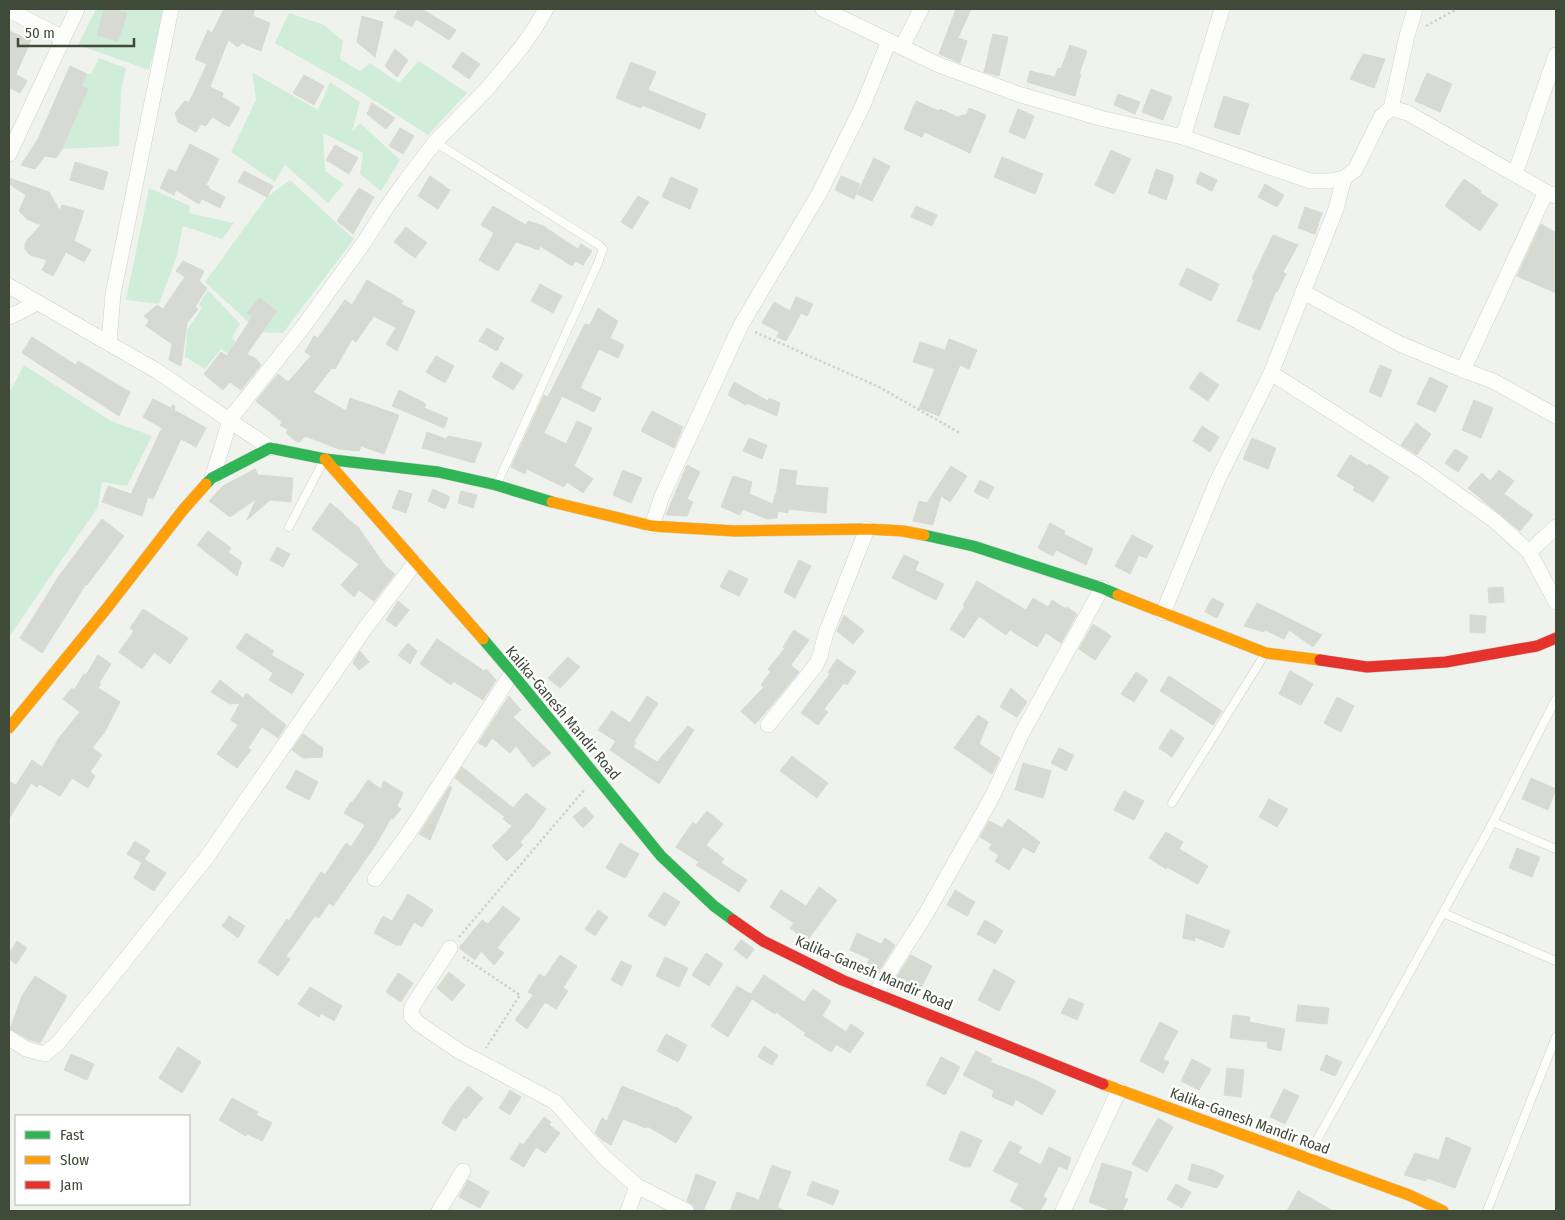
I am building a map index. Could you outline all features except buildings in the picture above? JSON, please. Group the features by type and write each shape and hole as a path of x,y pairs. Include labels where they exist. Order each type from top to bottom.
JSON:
{"street":[{"path":"9,154 77,9"},
{"path":"109,343 113,294 171,9"},
{"path":"212,478 230,420 303,327 435,142 487,89 521,48 546,9"},
{"path":"823,9 939,65 1018,94 1100,118 1183,137 1310,181 1329,181 1344,178 1355,170 1381,118 1392,108 1407,36 1415,9"},
{"path":"652,526 662,496 741,325 820,192 896,44 921,9"},
{"path":"1183,137 1222,9"},
{"path":"9,10 63,38"},
{"path":"1515,174 1556,55"},
{"path":"1392,108 1408,113 1551,194 1463,370"},
{"path":"1163,613 1218,479 1271,373 1336,209 1344,178"},
{"path":"9,286 157,371 270,448 325,458 438,472 496,485 555,503 652,526 735,531 867,529 903,531 974,546 1102,588 1266,653 1367,667 1446,662 1537,646 1556,638"},
{"path":"1303,292 1400,344 1493,381 1556,416"},
{"path":"9,317 37,303"},
{"path":"1271,373 1422,469 1495,521 1529,552 1556,602"},
{"path":"9,728 107,608 183,510 212,478 270,448"},
{"name":"Kalika-Ganesh Mandir Road","path":"325,458 512,673 661,856 714,906 763,941 842,980 1119,1090 1409,1195 1443,1211"},
{"path":"1529,552 1556,527"},
{"path":"768,725 816,665 826,633 867,529"},
{"path":"9,1038 26,1049 45,1054 58,1043 207,857 363,632 415,563"},
{"path":"876,993 927,912 988,805 1022,733 1102,588"},
{"path":"375,879 408,834 512,673"},
{"path":"450,948 412,1006 411,1016 424,1028 459,1051 555,1102 605,1158 637,1186 686,1211"},
{"path":"1063,1211 1119,1090"},
{"path":"439,1211 463,1171"},
{"path":"628,1211 637,1186"}],"lane":[{"path":"435,142 603,249 496,485"},
{"path":"289,527 325,458"},
{"path":"1172,803 1266,653"},
{"path":"1307,1158 1493,822 1556,699"},
{"path":"1493,822 1556,849"},
{"path":"1443,913 1556,961"},
{"path":"1488,1211 1556,1037"}],"path":[{"path":"1407,36 1456,9"},
{"path":"741,325 879,387 960,433"},
{"path":"477,1061 520,995 450,948 596,776"}],"green space":[{"path":"96,9 165,9 149,70 78,45"},
{"path":"289,13 324,25 343,41 340,59 360,71 370,63 399,83 419,61 467,93 428,135 361,92 275,43"},
{"path":"99,58 126,68 121,91 119,146 62,149 88,90 81,86 87,74 91,74"},
{"path":"252,72 318,110 330,82 360,102 352,132 360,123 400,160 381,191 360,174 363,153 323,133 325,171 344,184 328,203 285,165 275,182 231,152 256,100"},
{"path":"290,180 354,239 283,333 259,332 205,282 267,197"},
{"path":"149,188 190,206 189,213 234,223 222,239 183,226 176,259 159,304 126,300"},
{"path":"208,290 240,324 232,338 244,350 238,361 221,349 205,369 185,357 187,330 202,308 199,304"},
{"path":"24,365 111,421 152,436 127,486 102,482 98,507 9,637 9,393"}],"traffic: fast":[{"path":"206,484 212,478 270,448 325,459 438,472 496,485 552,502"},
{"path":"924,535 973,546 1102,588 1118,595"},
{"path":"483,639 661,856 714,906 733,920"}],"traffic: slow":[{"path":"325,459 483,639"},
{"path":"9,728 107,608 183,510 206,484"},
{"path":"552,502 652,526 735,531 867,529 903,531 924,535"},
{"path":"1118,595 1266,653 1320,660"},
{"path":"1103,1084 1409,1195 1443,1211"}],"traffic: jam":[{"path":"1320,660 1367,667 1446,662 1537,646 1556,638"},
{"path":"733,920 763,941 842,980 1103,1084"}]}
